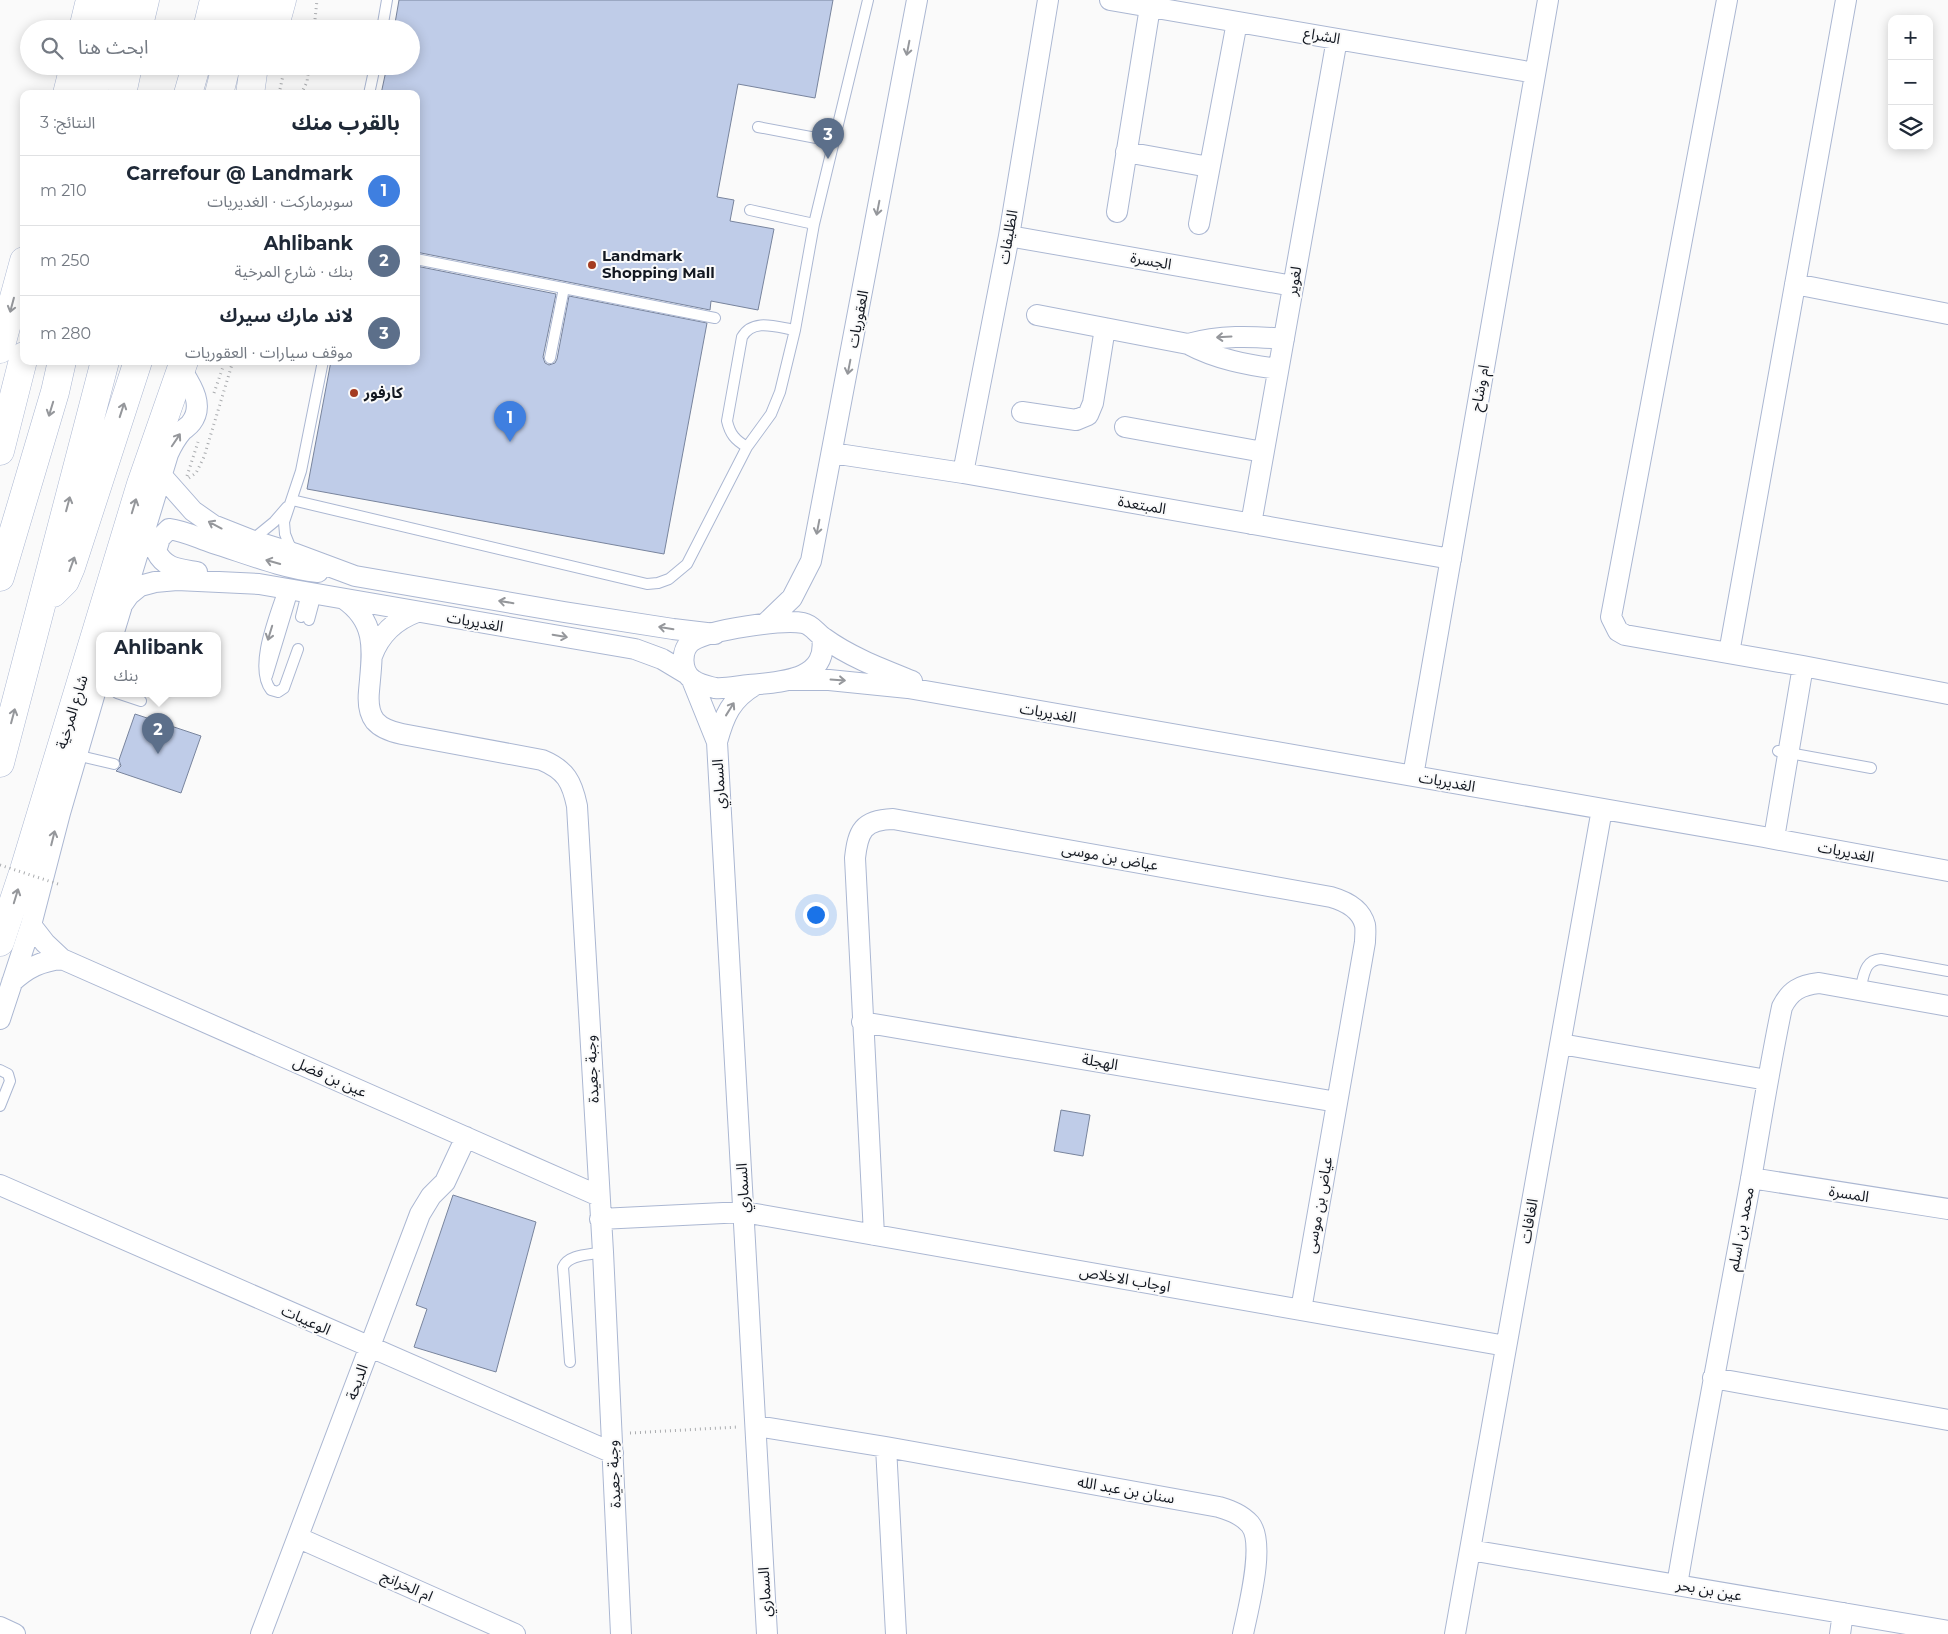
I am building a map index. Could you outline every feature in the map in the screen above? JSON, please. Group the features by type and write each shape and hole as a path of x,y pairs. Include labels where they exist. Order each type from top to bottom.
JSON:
{"main road":[{"path":"85,20 90,0"},
{"path":"112,20 117,0"},
{"path":"140,20 145,0"},
{"path":"191,20 195,0"},
{"path":"209,20 214,0"},
{"path":"237,20 242,0"},
{"path":"259,20 262,0"},
{"path":"276,20 282,0"},
{"path":"68,90 72,75"},
{"path":"94,90 98,75"},
{"path":"123,90 126,75"},
{"path":"174,90 178,75"},
{"path":"189,90 193,75"},
{"path":"220,90 224,75"},
{"path":"251,90 253,75"},
{"path":"259,90 263,75"},
{"path":"0,349 20,276"},
{"path":"0,448 22,365"},
{"path":"0,577 56,392 61,365"},
{"path":"0,763 104,365"},
{"path":"42,602 58,589 71,567 137,365"},
{"name":"شارع المرخية","path":"96,632 141,484 182,365"},
{"name":"شارع المرخية","path":"0,942 24,870 96,632"}],"street":[{"name":"العقوريات","path":"766,623 792,598 811,561 917,0"},
{"name":"الظليفات","path":"963,473 1009,236 1048,0"},
{"name":"الشراع","path":"1110,0 1535,73"},
{"name":"ام وشاح","path":"1413,776 1548,0"},
{"path":"1727,0 1611,617 1618,631 1625,634 1948,694"},
{"path":"1729,653 1846,0"},
{"path":"1116,212 1150,7"},
{"path":"1199,224 1237,22"},
{"name":"لغوير","path":"1251,524 1337,39"},
{"path":"1126,152 1209,167"},
{"name":"الجسرة","path":"1009,236 1293,286"},
{"path":"1795,284 1948,314"},
{"path":"1037,316 1188,344 1228,360 1278,369"},
{"path":"1022,412 1076,420 1088,415 1093,403 1105,328"},
{"path":"1188,344 1217,338 1260,337 1284,340"},
{"name":"شارع المرخية","path":"114,632 168,454 174,441 191,422 196,412 197,400 182,365"},
{"path":"1125,427 1264,452"},
{"name":"المبتعدة","path":"832,454 963,473 1451,558"},
{"name":"الغديريات","path":"162,476 193,511 213,525 355,576"},
{"name":"الغديريات","path":"946,695 871,663 822,637 814,628 806,623 766,623 714,634 673,629 355,576 309,571 274,563 199,538 183,530 169,529 160,538 156,551 161,561 176,569 636,649 662,659 704,686 718,688 790,680 869,683 1208,739 1948,871"},
{"name":"الغديريات","path":"122,605 128,595 140,586 155,582 177,580 259,584"},
{"name":"وجبة جعيدة","path":"344,599 358,612 368,628 372,646 368,702 370,712 382,727 402,734 542,760 558,768 570,782 578,806 603,1252 621,1634"},
{"name":"وجبة جعيدة","path":"372,656 376,646 389,628 407,616 418,612"},
{"name":"السماري","path":"714,634 693,641 687,647 683,656 684,668 690,677 717,742"},
{"path":"790,680 808,673 816,665 824,648 822,637"},
{"path":"1769,838 1798,665"},
{"name":"السماري","path":"755,685 742,692 731,706 722,724 717,742 767,1634"},
{"name":"شارع المرخية","path":"0,1019 31,924 76,754 96,693"},
{"name":"الغافات","path":"1455,1634 1602,809"},
{"name":"عياض بن موسى","path":"874,1235 855,858 858,838 866,827 880,819 893,819 1331,896 1344,901 1358,912 1365,925 1365,942 1301,1310"},
{"name":"عين بن فضل","path":"31,924 45,943 62,959 599,1196"},
{"path":"12,982 22,972 34,965 62,959"},
{"name":"محمد بن اسلم","path":"1677,1585 1767,1080 1782,1008 1788,997 1796,989 1807,984 1819,983 1948,1006"},
{"name":"الهجلة","path":"862,1022 1337,1102"},
{"path":"1561,1044 1767,1080"},
{"name":"الديحة","path":"261,1634 299,1538 424,1204 445,1182 466,1137"},
{"name":"المسرة","path":"1751,1178 1948,1210"},
{"name":"الوعيبات","path":"0,1187 370,1348 612,1444"},
{"name":"اوجاب الاخلاص","path":"600,1219 744,1212 1506,1346"},
{"path":"1713,1378 1948,1420"},
{"name":"سنان بن عبد الله","path":"756,1426 886,1447 1220,1507 1237,1513 1251,1525 1257,1540 1257,1557 1243,1634"},
{"path":"886,1447 896,1634"},
{"name":"ام الخرانج","path":"299,1538 515,1634"},
{"name":"عين بن بحر","path":"1470,1550 1948,1631"},
{"path":"1840,1634 1843,1614"},
{"path":"0,1627 15,1634"}],"lane":[{"path":"384,20 387,0"},
{"path":"292,500 635,582 658,583 674,576 687,564 747,447 776,403 795,330 814,224 832,141 868,0"},
{"path":"371,90 373,75"},
{"path":"758,126 832,141"},
{"path":"750,210 814,224"},
{"path":"420,260 716,318"},
{"path":"550,358 564,288"},
{"path":"747,447 737,441 730,432 727,420 742,338 752,326 760,324 795,330"},
{"path":"296,554 289,544 284,522 301,471 322,365"},
{"path":"251,540 274,522 292,500"},
{"path":"300,592 305,619"},
{"path":"298,649 284,688 278,692 271,690 266,679 264,655 300,592"},
{"path":"129,697 141,701"},
{"path":"1783,752 1871,768"},
{"path":"76,754 114,764"},
{"path":"1860,990 1867,966 1875,959 1948,971"},
{"path":"0,1070 8,1074 10,1081 0,1106"},
{"path":"570,1362 562,1267 567,1260 603,1252"}],"path":[{"path":"315,20 317,0"},
{"path":"280,90 283,75"},
{"path":"304,90 308,75"},
{"path":"0,865 61,885"},
{"path":"612,1444 756,1426"}],"building":[{"path":"399,0 833,0 815,98 738,84 717,197 734,200 730,221 774,229 758,310 711,301 710,310 420,253 420,90 382,90 385,75 420,75 420,20 396,20"},
{"path":"420,267 556,294 543,357 545,363 549,365 555,363 557,359 569,296 707,323 664,554 307,489 330,365 420,365"},
{"path":"135,714 201,736 181,793 116,771 121,766 119,760"},
{"path":"1061,1110 1090,1115 1083,1156 1054,1151"},
{"path":"453,1195 536,1222 496,1372 414,1347 427,1309 416,1305"}],"place":[{"name":"لاند مارك سيرك","path":"828,159"},
{"name":"Landmark Shopping Mall","path":"592,265"},
{"name":"كارفور","path":"354,393"},
{"name":"Carrefour @ Landmark","path":"510,442"},
{"name":"Ahlibank","path":"158,754"}]}
